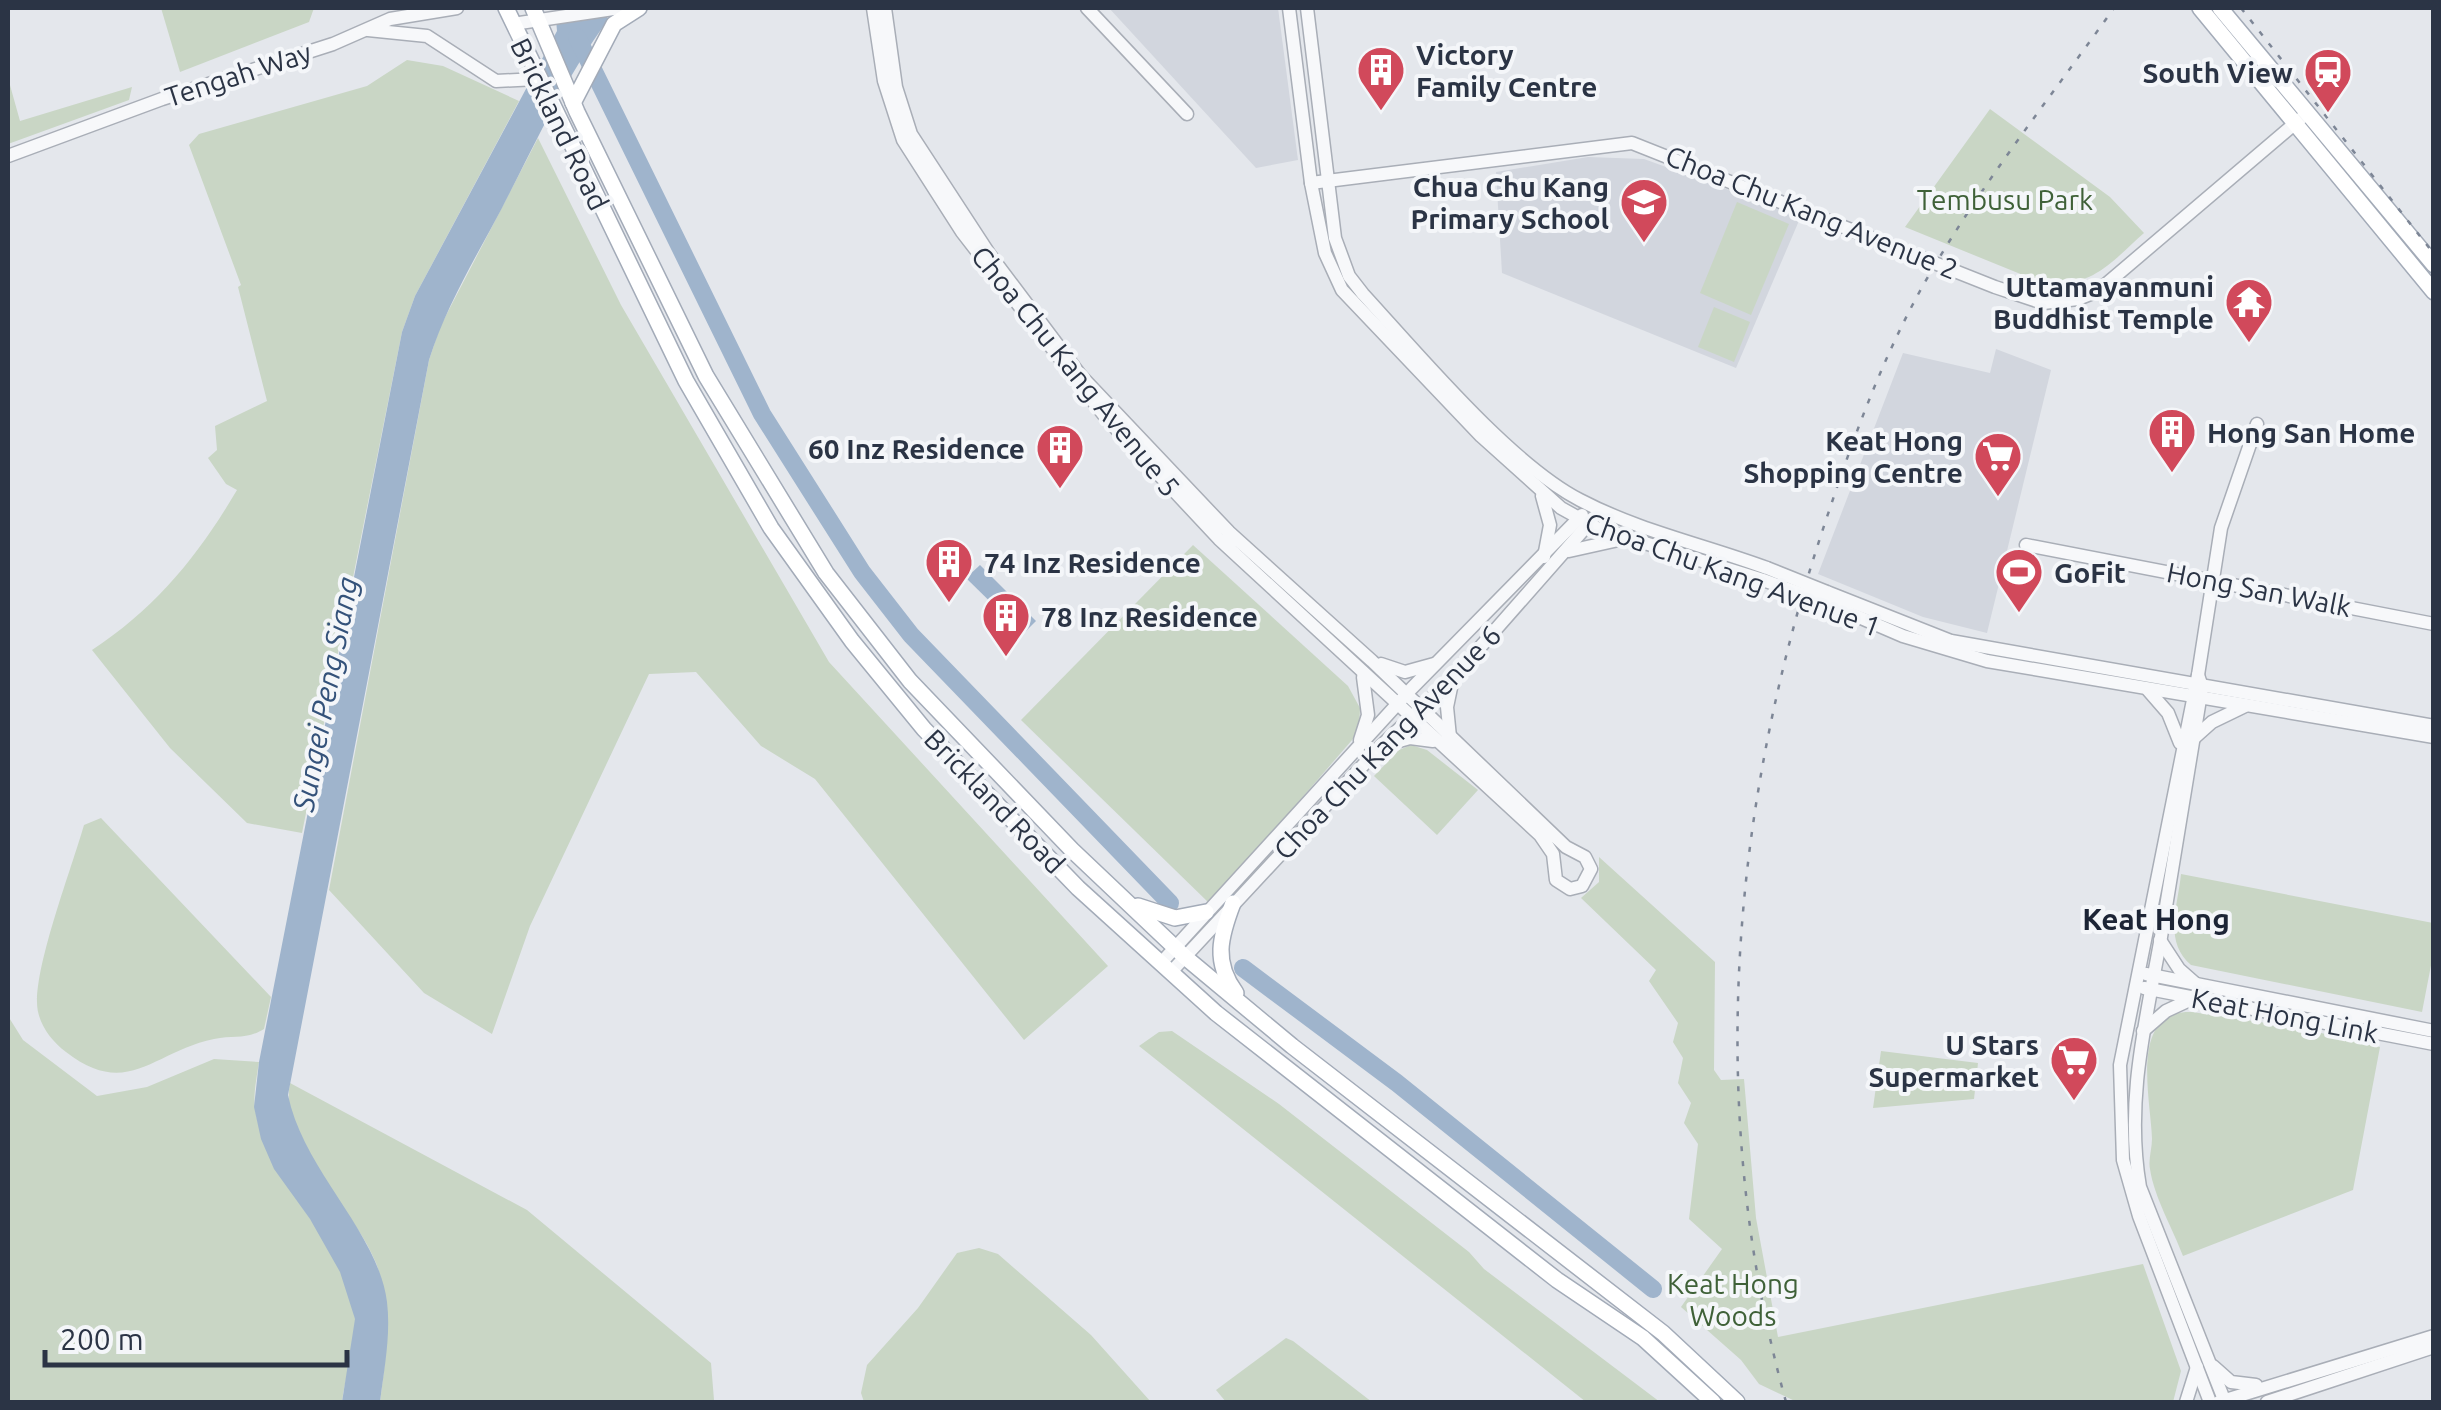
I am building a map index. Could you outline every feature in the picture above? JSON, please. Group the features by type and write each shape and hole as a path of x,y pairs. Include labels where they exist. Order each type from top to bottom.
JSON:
{"main road":[{"path":"575,108 614,24 640,8"},
{"path":"2200,8 2434,265"},
{"path":"2220,8 2299,120 2434,292"},
{"name":"Brickland Road","path":"539,13 575,108 706,376 826,573 910,681 1072,850 1180,952 1256,1017 1663,1333 1737,1402"},
{"name":"Brickland Road","path":"509,14 686,381 771,528 852,641 981,792 1216,1013 1556,1280 1643,1338 1713,1402"},
{"path":"1126,900 1163,917 1206,912"},
{"path":"1233,904 1219,946 1220,963 1225,978 1256,1017"}],"street":[{"name":"Tengah Way","path":"8,156 411,13 457,8"},
{"path":"509,14 616,8"},
{"path":"862,8 875,24"},
{"name":"Choa Chu Kang Avenue 5","path":"883,8 875,24 911,134 970,226 1081,376 1219,540 1362,676 1402,700 1446,741"},
{"name":"Choa Chu Kang Avenue 5","path":"883,8 888,66"},
{"path":"1087,8 1187,114"},
{"name":"Choa Chu Kang Avenue 1","path":"1290,8 1311,183 1325,252 1342,290 1542,494 1585,522 1664,548 1765,574"},
{"name":"Choa Chu Kang Avenue 1","path":"1307,8 1331,180 1335,238 1349,276 1516,452 1560,488 1592,506 1765,574 1951,641 2196,688 2434,726"},
{"name":"Tengah Way","path":"360,30 427,36 496,81 538,81"},
{"name":"Choa Chu Kang Avenue 2","path":"1311,183 1632,143 1995,286 2035,301 2056,303 2078,300 2105,286 2299,120"},
{"path":"2257,424 2233,483 2215,578 2156,932 2153,983 2135,1071 2134,1122 2140,1187 2203,1364 2244,1386 2288,1381"},
{"name":"Choa Chu Kang Avenue 5","path":"1145,454 1372,661 1402,700"},
{"path":"1542,494 1550,525 1544,557"},
{"name":"Choa Chu Kang Avenue 6","path":"1166,968 1233,904 1381,746 1453,678 1562,553 1592,506"},
{"name":"Choa Chu Kang Avenue 6","path":"1180,952 1206,912 1402,700 1544,557 1585,522"},
{"path":"1658,532 1657,542 1664,548"},
{"path":"1562,553 1593,542 1632,538"},
{"name":"Hong San Walk","path":"2026,546 2215,578 2434,624"},
{"name":"Choa Chu Kang Avenue 1","path":"1826,597 1950,652 2148,690 2196,688 2245,706 2434,737"},
{"path":"1372,661 1405,672 1436,664"},
{"path":"1358,747 1368,715 1362,676"},
{"path":"1381,746 1422,737 1446,741 1566,846 1585,857 1591,869 1587,882 1577,888 1561,885 1554,875 1550,846 1446,741 1453,678"},
{"path":"2148,690 2187,742"},
{"path":"2187,742 2212,722 2245,706"},
{"path":"2156,932 2138,980 2120,1065 2123,1160 2139,1216 2220,1402 2434,1336"},
{"path":"2143,1031 2195,991 2156,932"},
{"name":"Keat Hong Link","path":"2138,980 2434,1031"},
{"name":"Keat Hong Link","path":"2195,991 2434,1044"},
{"path":"2267,1402 2434,1347"},
{"path":"2186,1402 2203,1364"}],"shaded area":[{"path":"1109,8 1278,8 1298,160 1256,168"},
{"name":"Chua Chu Kang Primary School","path":"1588,157 1644,159 1801,216 1736,368 1502,273 1496,172"},
{"path":"1996,349 2051,370 1987,633 1923,617 1818,574 1903,353 1990,373"}],"green space":[{"path":"161,8 314,8 309,22 180,72"},
{"path":"407,60 443,66 519,101 415,296 402,332 302,833 247,823 170,748 92,650 156,598 207,537 237,490 226,484 208,458 217,450 215,426 267,401 238,287 241,285 189,145 199,134 367,86"},
{"path":"8,78 20,121 132,87 129,100 8,144"},
{"name":"Tembusu Park","path":"1990,109 2110,197 2144,233 2096,273 2054,283 2035,280 1905,227"},
{"path":"538,138 621,305 829,662 1108,966 1024,1040 815,779 761,746 696,672 649,674 530,926 492,1034 424,993 329,890 429,360 440,327"},
{"path":"1737,202 1789,224 1751,315 1700,293"},
{"path":"1714,307 1750,322 1734,362 1698,347"},
{"path":"1193,545 1348,686 1360,708 1359,732 1210,904 1021,720"},
{"path":"1411,745 1427,750 1478,790 1437,835 1374,776 1399,750"},
{"path":"101,818 271,997 264,1029 193,1045 124,1072 88,1066 50,1036 38,1009 38,984 84,825"},
{"name":"Keat Hong Woods","path":"1599,857 1715,962 1714,1070 1721,1080 1744,1079 1756,1218 1778,1337 2143,1264 2181,1371 2173,1402 1797,1402 1759,1384 1741,1360 1681,1307 1722,1249 1689,1219 1698,1144 1684,1123 1691,1103 1678,1083 1683,1058 1673,1042 1678,1023 1649,981 1656,970 1581,898 1599,882"},
{"path":"2181,874 2433,923 2433,955 2422,1012 2191,965 2182,956 2175,934"},
{"path":"2192,1012 2300,1028 2380,1047 2353,1190 2183,1256 2152,1180 2147,1081 2151,1041 2159,1025 2172,1015"},
{"path":"8,1016 23,1040 97,1096 147,1087 214,1059 259,1062 255,1103 262,1137 274,1163 324,1239 349,1290 355,1328 342,1402 8,1402"},
{"path":"1172,1031 1279,1104 1469,1252 1484,1269 1660,1402 1586,1402 1139,1046 1159,1032"},
{"path":"1881,1051 1978,1063 1974,1099 1873,1108"},
{"path":"290,1083 527,1210 711,1363 714,1400 380,1402 387,1332 381,1280 366,1243 296,1130 289,1106"},
{"path":"979,1248 998,1254 1091,1335 1151,1402 864,1402 861,1393 867,1365 918,1308 957,1253"},
{"path":"1286,1338 1372,1402 1226,1402 1216,1390"}],"water":[{"path":"555,8 605,8 608,20 551,112 453,301 429,360 288,1095 309,1150 370,1251 387,1302 388,1340 380,1402 342,1402 355,1319 340,1272 310,1219 274,1169 261,1139 254,1107 259,1062 402,332 415,296 557,31"},
{"path":"980,565 1036,621 1023,634 966,578"}],"waterway":[{"path":"577,37 762,414 862,572 911,635 1170,903"},
{"path":"1243,968 1397,1083 1653,1289"}],"railway":[{"path":"1786,1402 1760,1291 1744,1179 1738,1066 1740,954 1751,841 1769,730 1796,620 1829,511 1861,420 1899,332 1972,206 2114,8"},
{"path":"2241,8 2434,254"}],"place":[{"name":"Victory Family Centre","path":"1381,112"},
{"name":"South View","path":"2328,114"},
{"name":"Chua Chu Kang Primary School","path":"1644,244"},
{"name":"Uttamayanmuni Buddhist Temple","path":"2249,344"},
{"name":"Hong San Home","path":"2172,474"},
{"name":"60 Inz Residence","path":"1060,490"},
{"name":"Keat Hong Shopping Centre","path":"1998,498"},
{"name":"74 Inz Residence","path":"949,604"},
{"name":"GoFit","path":"2019,614"},
{"name":"78 Inz Residence","path":"1006,658"},
{"name":"U Stars Supermarket","path":"2074,1102"}],"district":[{"name":"Keat Hong","path":"2156,919"}],"water label":[{"name":"Sungei Peng Siang","path":"325,694"}]}
